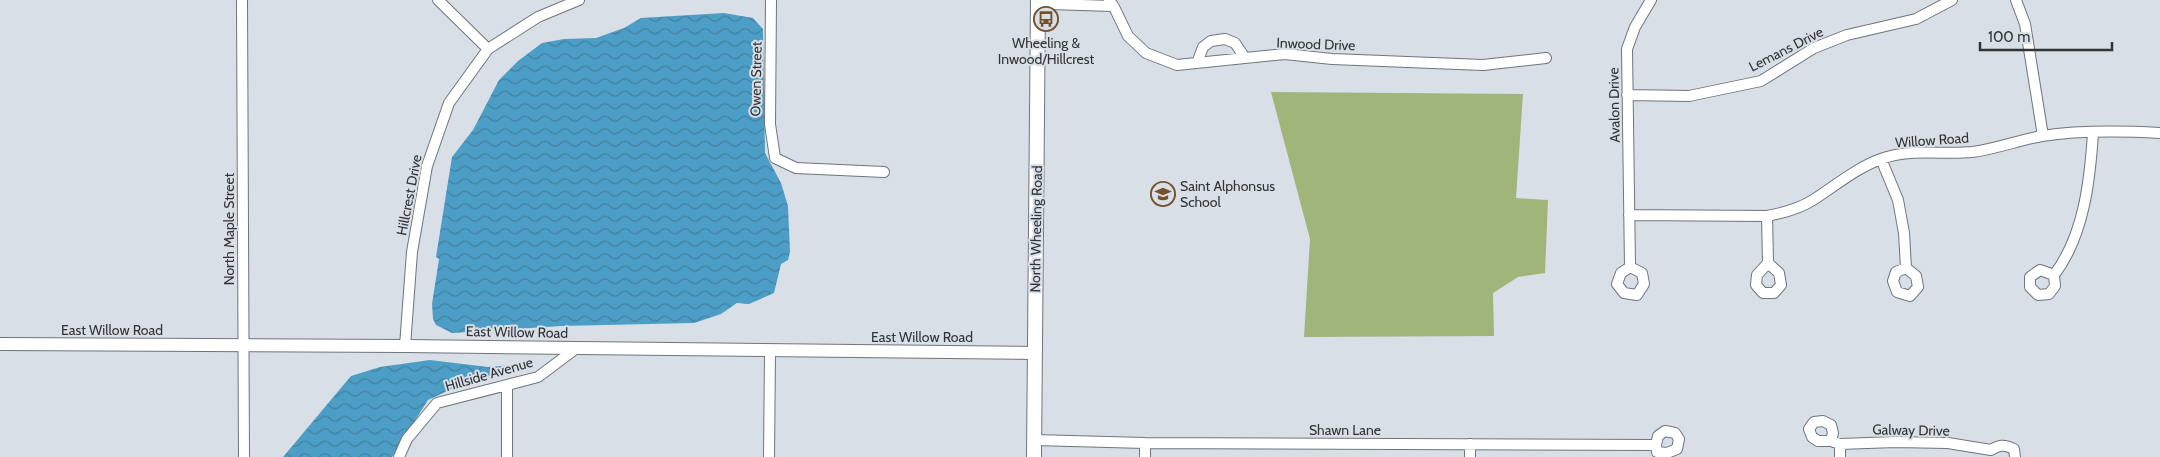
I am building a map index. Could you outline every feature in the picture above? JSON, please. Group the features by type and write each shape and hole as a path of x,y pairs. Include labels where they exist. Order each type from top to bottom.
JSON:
{"main road":[{"name":"North Wheeling Road","path":"1034,457 1038,0"}],"street":[{"name":"North Maple Street","path":"242,0 244,457"},
{"path":"438,0 488,49"},
{"name":"Hillcrest Drive","path":"405,346 412,252 427,166 449,103 488,49 538,16 579,0"},
{"name":"Owen Street","path":"771,0 770,124 775,158 796,168 884,172"},
{"name":"Inwood Drive","path":"1038,0 1050,4 1110,3 1128,36 1146,53 1176,65 1285,54 1332,59 1483,65 1546,58"},
{"name":"Avalon Drive","path":"1630,267 1627,49 1635,27 1651,0"},
{"name":"Lemans Drive","path":"1627,95 1689,96 1761,81 1814,48 1847,35 1916,20 1952,0"},
{"path":"2016,0 2025,24 2043,136"},
{"path":"1197,63 1203,47 1211,41 1225,39 1235,43 1245,58"},
{"name":"Willow Road","path":"1630,216 1767,216 1789,211 1812,201 1847,177 1881,159 1905,154 1972,152 2043,136 2132,131 2160,133"},
{"path":"2054,275 2066,260 2088,194 2093,133"},
{"path":"1881,159 1898,200 1904,233 1906,268"},
{"path":"1767,216 1768,263"},
{"name":"East Willow Road","path":"0,344 405,346 1034,353"},
{"name":"Hillside Avenue","path":"399,457 407,439 437,403 538,377 578,348"},
{"path":"769,457 770,351"},
{"path":"507,385 507,457"},
{"name":"Shawn Lane","path":"1034,440 1145,443 1470,444 1657,451"},
{"name":"Galway Drive","path":"1840,457 1835,442 1948,443 1992,454 1998,446 2007,445 2014,448 2015,457"},
{"path":"1145,443 1145,457"},
{"path":"1470,444 1470,457"}],"green space":[{"path":"1271,92 1523,94 1516,198 1548,200 1545,273 1518,277 1493,293 1494,336 1304,337 1310,239"}],"water":[{"path":"724,13 753,18 763,29 765,153 781,183 788,206 790,252 788,260 781,264 774,293 749,304 737,303 721,314 694,323 561,326 452,333 436,325 433,319 432,304 439,259 436,257 452,157 473,130 499,80 518,61 542,43 564,39 596,38 624,28 641,18"},
{"path":"430,360 488,367 526,364 534,367 471,380 428,400 392,457 283,457 351,376 380,367"}],"place":[{"name":"Wheeling & Inwood/Hillcrest","path":"1046,19"},
{"name":"Saint Alphonsus School","path":"1163,194"}]}
